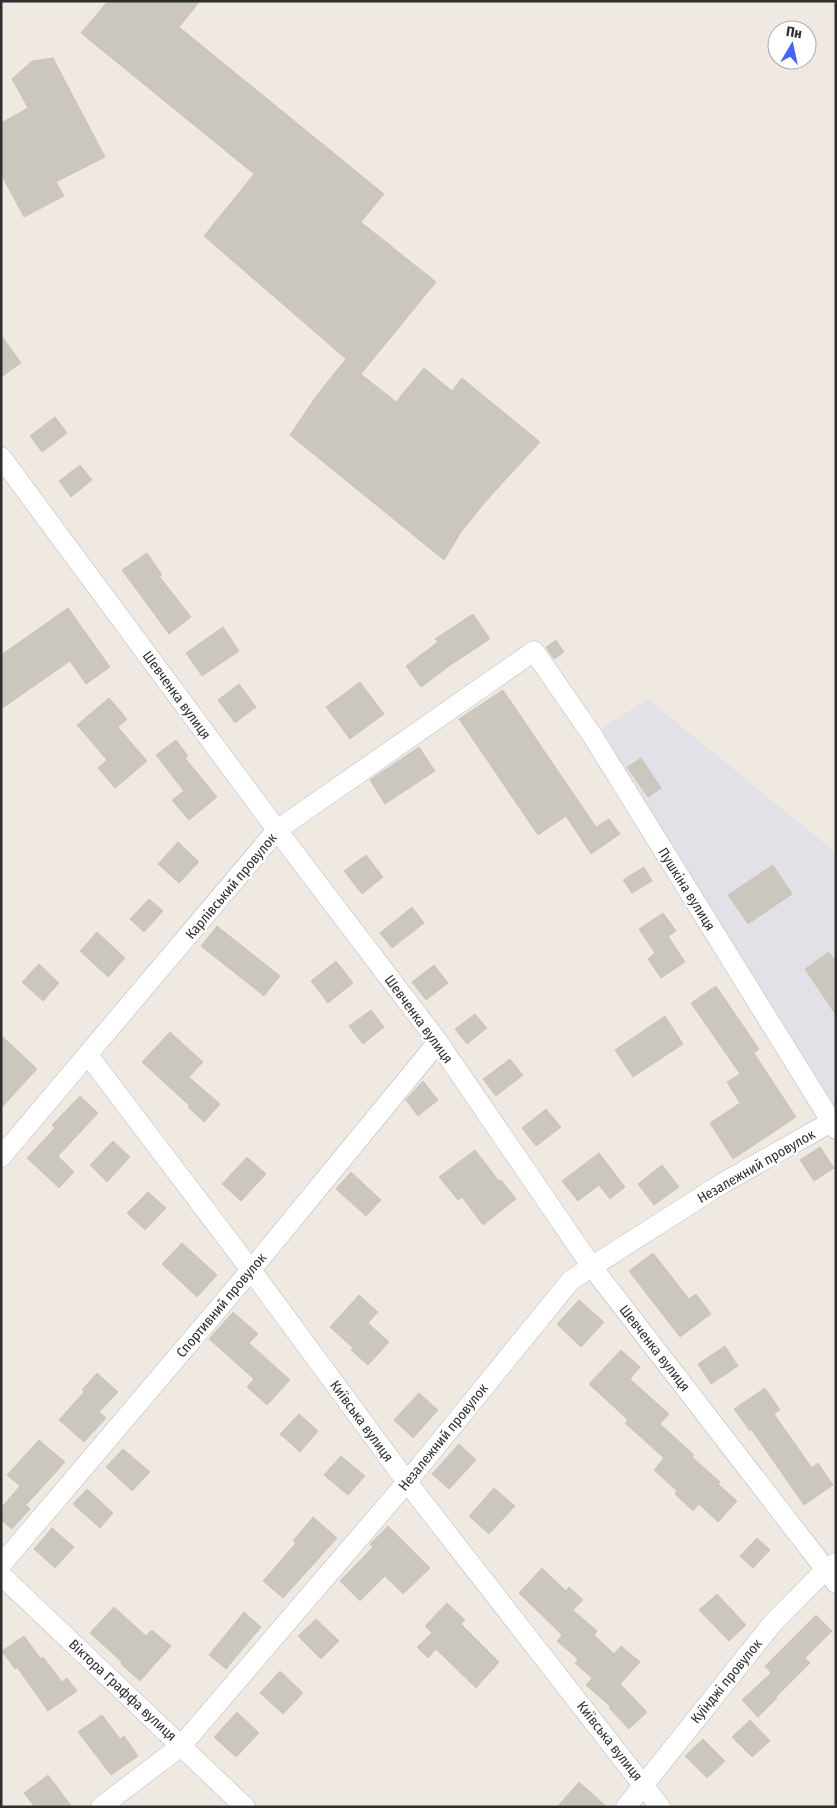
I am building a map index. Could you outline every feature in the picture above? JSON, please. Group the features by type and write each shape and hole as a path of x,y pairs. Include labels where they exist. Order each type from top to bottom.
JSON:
{"street":[{"name":"Шевченка вулиця","path":"1,458 277,830 438,1042 592,1267 832,1571"},
{"name":"Карлівський провулок","path":"1,1157 277,830 534,651"},
{"name":"Пушкіна вулиця","path":"534,651 592,735 833,1126"},
{"name":"Спортивний провулок","path":"1,1565 251,1270 438,1042"},
{"name":"Київська вулиця","path":"88,1055 251,1270 407,1482 660,1807"},
{"name":"Незалежний провулок","path":"101,1807 181,1746 407,1482 571,1280 723,1183 833,1126"},
{"name":"Куїнджі провулок","path":"626,1807 772,1624 832,1571"},
{"name":"Віктора Граффа вулиця","path":"1,1575 244,1807"}],"shaded area":[{"path":"648,699 836,853 836,1119 592,735"}],"building":[{"path":"108,1 200,1 179,27 384,194 361,222 436,282 361,374 396,402 424,368 452,391 462,378 540,442 486,501 461,532 444,560 290,435 317,395 346,359 204,236 254,174 81,33"},
{"path":"53,58 105,157 56,182 64,196 24,217 1,174 1,123 28,108 12,79 32,61"},
{"path":"1,335 21,363 1,377"},
{"path":"55,417 67,433 42,452 30,436"},
{"path":"80,465 92,480 71,497 59,481"},
{"path":"147,553 162,575 159,576 191,617 169,634 122,570"},
{"path":"68,608 110,667 86,684 70,661 1,709 1,655"},
{"path":"473,614 490,639 421,687 406,666 438,642 435,639"},
{"path":"223,627 239,651 202,676 186,653"},
{"path":"556,640 564,652 554,659 546,647"},
{"path":"360,682 384,714 350,739 326,707"},
{"path":"239,684 256,707 235,723 218,700"},
{"path":"503,690 596,827 609,819 620,834 591,854 566,816 538,835 459,719"},
{"path":"109,698 127,719 118,727 147,761 115,788 98,768 107,760 77,725"},
{"path":"176,740 188,756 185,758 217,797 189,820 172,800 184,791 156,755"},
{"path":"419,747 435,771 385,804 370,780"},
{"path":"641,758 661,788 648,797 627,767"},
{"path":"178,842 199,862 179,883 158,864"},
{"path":"366,855 383,877 362,894 344,871"},
{"path":"773,865 792,894 748,924 728,895"},
{"path":"644,867 652,881 632,893 623,880"},
{"path":"149,899 163,911 144,932 130,919"},
{"path":"412,907 424,923 392,948 380,933"},
{"path":"663,913 676,931 668,936 685,962 661,978 648,959 655,953 639,929"},
{"path":"217,926 280,976 264,996 201,946"},
{"path":"97,932 125,958 108,977 80,951"},
{"path":"829,952 836,962 836,1015 805,969"},
{"path":"336,961 353,983 328,1003 311,981"},
{"path":"39,964 59,983 43,1001 22,982"},
{"path":"434,965 448,983 426,1000 412,982"},
{"path":"716,986 759,1049 754,1053 796,1117 733,1159 710,1123 740,1103 727,1082 740,1074 691,1003"},
{"path":"371,1010 384,1027 363,1044 349,1026"},
{"path":"475,1014 487,1028 467,1044 455,1029"},
{"path":"665,1016 683,1044 633,1077 615,1050"},
{"path":"170,1032 203,1062 189,1077 220,1104 204,1122 188,1107 190,1106 142,1062"},
{"path":"1,1035 37,1069 1,1108"},
{"path":"510,1059 523,1075 496,1096 483,1079"},
{"path":"423,1081 438,1100 418,1116 406,1100"},
{"path":"80,1096 98,1113 58,1156 74,1172 59,1188 27,1158 55,1128 52,1125"},
{"path":"546,1109 561,1127 536,1146 522,1128"},
{"path":"113,1141 130,1157 107,1182 90,1165"},
{"path":"820,1147 834,1168 814,1181 800,1160"},
{"path":"475,1150 516,1199 483,1225 462,1197 458,1200 439,1177"},
{"path":"599,1153 625,1187 610,1199 599,1185 578,1201 562,1181"},
{"path":"247,1157 266,1174 241,1201 222,1184"},
{"path":"662,1165 679,1187 654,1205 638,1184"},
{"path":"351,1172 381,1200 366,1216 336,1189"},
{"path":"148,1192 166,1208 145,1230 127,1213"},
{"path":"182,1243 217,1275 197,1297 162,1264"},
{"path":"653,1253 689,1299 696,1294 711,1314 680,1337 629,1271"},
{"path":"359,1295 378,1312 368,1323 389,1342 368,1365 330,1327"},
{"path":"579,1300 604,1322 581,1347 557,1324"},
{"path":"233,1312 258,1334 249,1343 290,1380 267,1405 247,1387 254,1379 209,1339"},
{"path":"725,1346 738,1366 711,1384 698,1364"},
{"path":"621,1350 640,1367 630,1379 669,1414 660,1424 694,1455 692,1457 720,1482 718,1484 737,1501 718,1522 699,1504 693,1511 675,1494 677,1491 654,1470 664,1458 625,1423 628,1420 589,1384"},
{"path":"97,1373 118,1392 99,1412 106,1418 84,1442 59,1420 84,1392 82,1390"},
{"path":"765,1388 780,1410 774,1414 812,1468 818,1463 833,1485 804,1505 751,1429 750,1431 734,1409"},
{"path":"419,1393 438,1410 413,1438 394,1420"},
{"path":"299,1414 318,1431 300,1452 280,1434"},
{"path":"39,1440 65,1462 26,1505 30,1509 12,1529 1,1520 1,1508 20,1486 7,1475"},
{"path":"459,1444 476,1460 449,1489 432,1474"},
{"path":"123,1449 150,1472 132,1491 106,1467"},
{"path":"341,1456 365,1476 348,1495 324,1475"},
{"path":"494,1488 515,1506 489,1534 469,1516"},
{"path":"87,1489 113,1513 100,1528 73,1504"},
{"path":"313,1517 337,1538 283,1598 263,1581 296,1543 293,1541"},
{"path":"388,1526 430,1568 403,1594 385,1576 360,1601 340,1581 373,1547 370,1544"},
{"path":"52,1528 74,1547 55,1568 34,1549"},
{"path":"757,1538 770,1550 753,1568 740,1556"},
{"path":"542,1568 566,1591 569,1587 583,1600 573,1610 597,1631 594,1635 614,1654 621,1646 640,1662 620,1684 647,1712 629,1729 609,1708 611,1707 586,1685 592,1678 575,1663 578,1659 557,1641 562,1635 519,1593"},
{"path":"717,1594 746,1625 729,1641 699,1610"},
{"path":"447,1603 465,1620 461,1624 499,1662 476,1688 436,1649 428,1658 417,1647 432,1633 425,1626"},
{"path":"114,1607 146,1636 152,1630 171,1646 140,1681 90,1633"},
{"path":"244,1612 261,1627 226,1669 209,1655"},
{"path":"816,1615 832,1631 805,1658 810,1663 758,1717 742,1700 771,1673 765,1666"},
{"path":"316,1619 339,1641 321,1659 298,1636"},
{"path":"24,1636 41,1659 43,1657 62,1682 67,1678 77,1691 48,1711 17,1667 15,1669 2,1651"},
{"path":"280,1671 303,1693 283,1714 260,1693"},
{"path":"237,1712 259,1733 236,1757 214,1737"},
{"path":"102,1715 120,1739 124,1736 138,1756 111,1775 78,1732"},
{"path":"750,1720 770,1741 752,1757 732,1737"},
{"path":"703,1739 725,1761 707,1778 685,1756"},
{"path":"48,1775 72,1807 35,1807 24,1793"},
{"path":"579,1782 607,1807 557,1807"}]}
